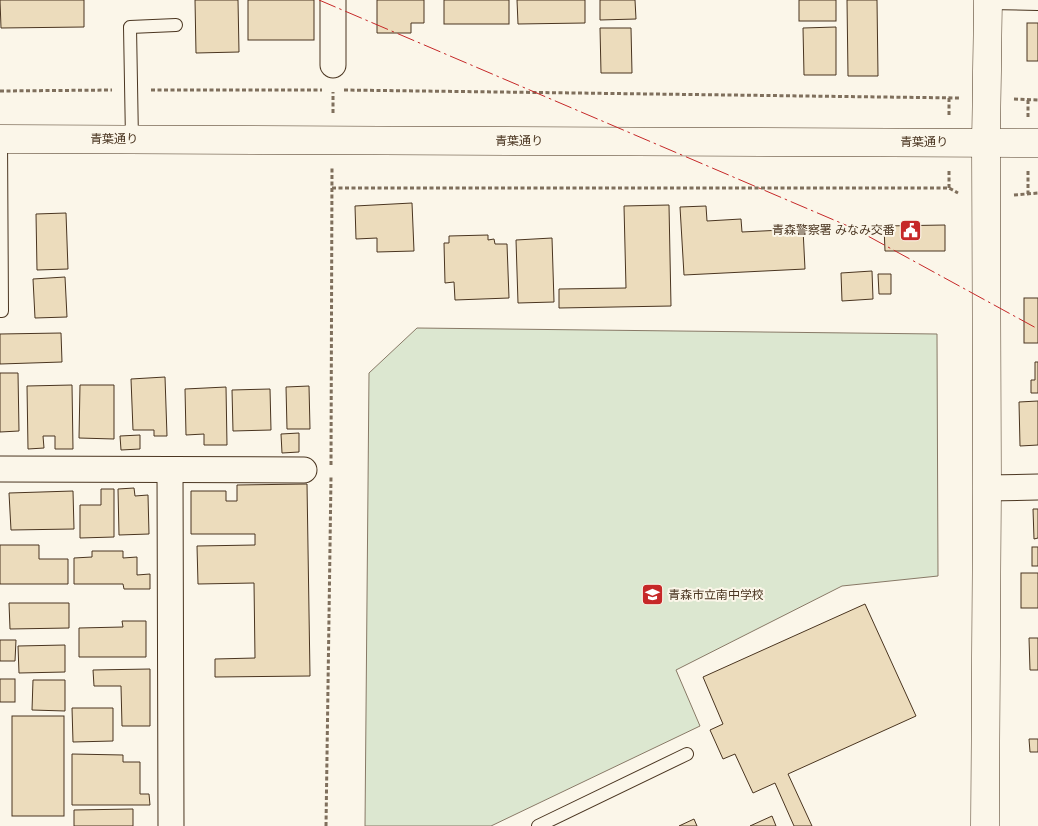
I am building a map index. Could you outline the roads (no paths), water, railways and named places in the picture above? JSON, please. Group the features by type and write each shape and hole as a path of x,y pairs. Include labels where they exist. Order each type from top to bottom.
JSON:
{"street":[{"path":"333,0 333,77"},
{"path":"985,826 988,2"},
{"name":"青葉通り","path":"0,139 1038,143"},
{"path":"0,469 304,470"},
{"path":"170,470 170,826"},
{"path":"987,488 1038,487"}],"lane":[{"path":"988,2 1038,4"},
{"path":"132,140 130,27 176,26"},
{"path":"0,139 2,311 0,311"},
{"path":"538,826 686,754"}],"place":[{"name":"青森警察署 みなみ交番","path":"911,230"},
{"name":"青森市立南中学校","path":"652,595"}]}
